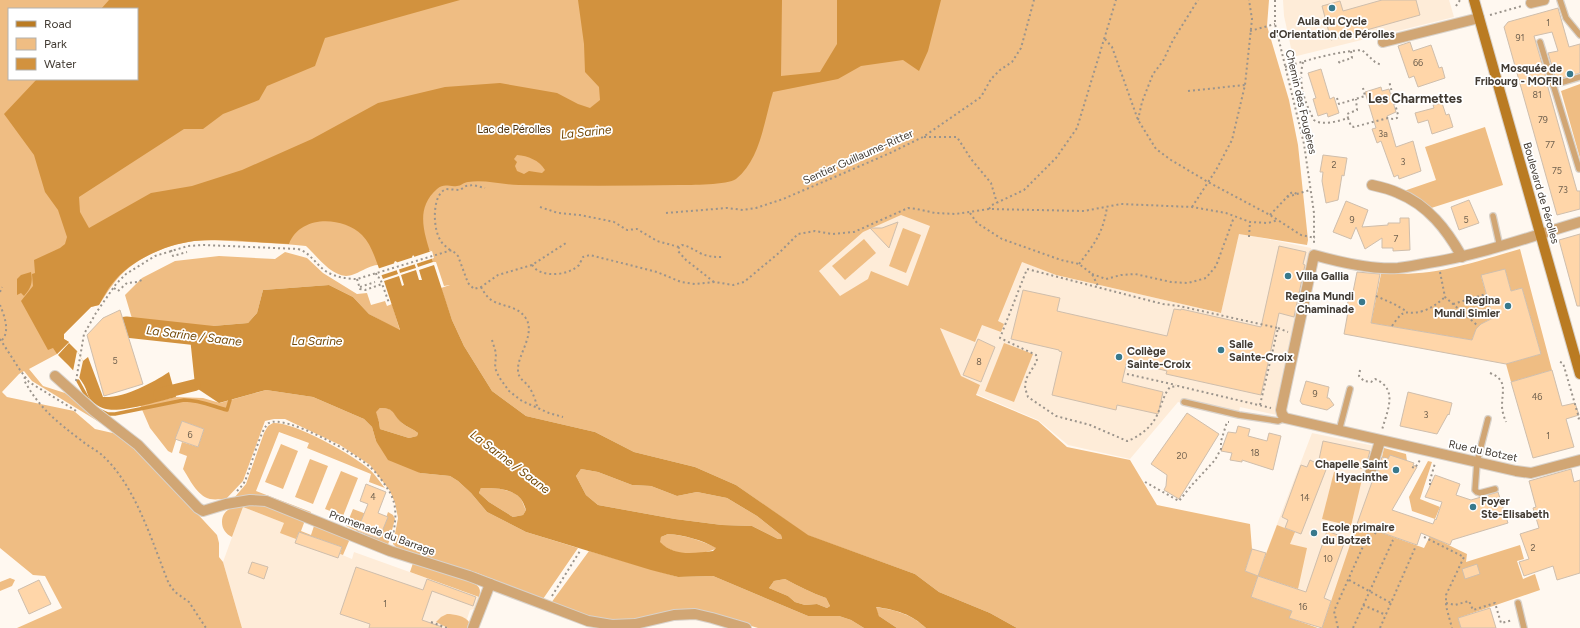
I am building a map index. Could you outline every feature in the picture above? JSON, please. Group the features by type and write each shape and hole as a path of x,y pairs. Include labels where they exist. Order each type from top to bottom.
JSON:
{"main road":[{"name":"Boulevard de Pérolles","path":"1474,0 1580,374"}],"street":[{"path":"1531,3 1544,0"},
{"path":"1383,42 1479,18"},
{"path":"1372,184 1398,192 1416,203 1440,223 1462,257"},
{"path":"1285,418 1281,410 1314,255 1339,262 1397,268 1462,257 1500,247 1580,222"},
{"name":"Promenade du Barrage","path":"55,376 94,411 138,445 198,508 203,511 226,504 250,500 266,501 390,551 470,576 588,621 612,625 635,624 674,615 695,614 746,628"},
{"name":"Rue du Botzet","path":"1285,418 1531,473 1580,460"},
{"path":"1369,477 1380,440"},
{"path":"473,628 490,584"}],"lane":[{"path":"1560,0 1566,18 1580,35"},
{"path":"1540,42 1579,169"},
{"path":"1553,85 1580,77"},
{"path":"1492,216 1500,247"},
{"path":"1339,431 1350,389"},
{"path":"1184,402 1247,416 1278,421 1285,418"},
{"path":"1488,419 1477,462 1476,491 1480,493 1495,489"},
{"path":"1518,603 1524,628"}],"path":[{"name":"Sentier Guillaume-Ritter","path":"666,214 727,208 743,210 756,208 783,199 824,182 923,137 981,97 991,79 1000,70 1012,62 1021,48 1034,0"},
{"path":"989,209 992,205 1024,190 1056,158 1077,128 1105,39 1109,18 1116,0"},
{"path":"1138,120 1142,102 1153,74 1163,61 1173,40 1198,0"},
{"path":"1192,207 1216,170 1232,140 1245,85 1252,19 1249,0"},
{"name":"Chemin des Fougères","path":"1275,0 1275,24 1304,144 1314,213 1314,255"},
{"path":"1456,6 1460,0"},
{"path":"1494,14 1531,3"},
{"path":"1250,31 1275,24"},
{"path":"1105,39 1112,47 1138,120 1156,149 1171,160 1208,182 1270,215 1301,235 1315,238"},
{"path":"1285,67 1315,57 1350,51 1364,51 1381,65"},
{"path":"1340,63 1339,62 1352,58 1350,51"},
{"path":"1303,62 1300,76 1303,95 1314,120 1317,122 1336,122 1348,118"},
{"path":"1356,99 1357,110 1348,114 1351,126 1354,127 1388,118 1396,118 1398,115 1389,81"},
{"path":"1188,91 1245,85"},
{"path":"1337,98 1339,104 1365,96 1363,88"},
{"path":"923,137 957,137 971,159 991,183 997,203"},
{"path":"485,188 474,185 466,186 460,190 446,189 438,196 436,203 434,218 440,240 458,256 470,287 474,289 481,287 498,276 532,265 566,243"},
{"path":"1270,215 1288,197 1310,190"},
{"path":"532,265 538,271 560,274 570,271 578,265 583,257 590,255 657,272 682,282 695,284 715,282 733,285 744,282 780,252 798,234 816,231 832,234 854,232 908,208 935,213 955,214 989,209 1077,211 1121,204 1192,207 1226,213 1250,222 1268,223 1278,220"},
{"path":"540,207 558,213 580,215 614,222 627,230 637,229 657,241 678,247 682,245 688,246 711,257 724,257"},
{"path":"1079,264 1098,240 1105,221 1107,207"},
{"path":"970,213 976,223 1002,239 1061,260 1079,264 1092,274 1106,279 1121,275 1135,274 1171,282 1188,283 1206,278 1216,266 1234,216"},
{"path":"1249,237 1250,222"},
{"path":"76,376 84,334 96,312 113,288 126,274 155,256 171,250 188,246 204,245 298,249 309,254 327,272 342,278 357,279 450,250"},
{"path":"678,247 678,252 686,260 715,282"},
{"path":"171,250 173,256 187,252"},
{"path":"1438,262 1445,297 1478,326"},
{"path":"1150,424 1135,438 1127,441 1090,425 1056,416 1028,397 1025,388 1026,380 1036,361 1036,354 1000,338 1027,269 1163,304 1179,306 1278,328 1260,405"},
{"path":"377,273 389,303"},
{"path":"1092,274 1099,288"},
{"path":"357,279 360,289 365,290 382,284"},
{"path":"113,288 118,291 127,283 144,280"},
{"path":"360,287 375,282"},
{"path":"0,292 2,287"},
{"path":"481,287 487,296 493,301 515,308 526,318 529,330 526,346 517,369 519,376 529,387 537,407"},
{"path":"1453,304 1486,294"},
{"path":"1376,296 1394,304 1406,312"},
{"path":"1392,326 1399,315 1406,312 1422,311 1435,306 1445,297"},
{"path":"0,305 7,320 4,338 1,340 29,382 78,412"},
{"path":"492,340 496,353 495,368 499,377 509,391 522,400 563,417"},
{"path":"1560,362 1563,363 1579,418 1578,420"},
{"path":"1360,370 1359,376 1362,380 1371,382 1375,379 1378,380 1388,389 1390,394 1380,440"},
{"path":"1490,373 1498,376 1504,390 1502,407 1506,422"},
{"path":"1127,374 1178,386"},
{"path":"25,376 24,380 33,396 54,420 102,455 120,476 138,508 169,584 175,592 189,602 206,628"},
{"path":"1145,482 1179,502 1191,486 1215,460 1221,449 1221,441 1227,422 1242,421 1247,416"},
{"path":"226,504 244,483 262,432 266,425 271,422 286,422 303,428 340,447 370,466 389,491 394,503 396,518 390,551"},
{"path":"1412,467 1415,468 1420,458"},
{"path":"1432,484 1429,484 1434,467"},
{"path":"1357,527 1377,534"},
{"path":"1338,628 1334,611 1370,531"},
{"path":"1424,537 1464,557 1446,595 1446,603 1452,628"},
{"path":"1353,628 1393,540"},
{"path":"1380,628 1415,548"},
{"path":"546,605 580,551"},
{"path":"1349,580 1391,603"},
{"path":"1446,603 1455,605 1469,601 1473,610 1495,603 1501,623 1522,618"},
{"path":"1364,605 1386,615"},
{"path":"431,622 447,628"}],"shaded area":[{"path":"1283,0 1449,0 1454,17 1293,57 1284,16"},
{"name":"Collège Sainte-Croix","path":"901,214 1056,275 1221,313 1239,233 1311,248 1311,257 1277,415 1240,407 1238,416 1178,402 1130,459 1068,445 1038,420 974,393 840,298 818,271 863,231"},
{"name":"Ecole primaire du Botzet","path":"1312,433 1384,448 1378,467 1379,471 1377,470 1322,628 1289,618 1291,612 1251,597 1266,553"},
{"path":"243,507 284,523 281,533 299,532 342,547 340,554 352,559 354,552 479,597 474,609 470,610 467,619 469,622 467,628 242,628 223,562"}],"green space":[{"path":"0,0 1269,0 1267,26 1289,100 1298,145 1308,240 1307,245 1239,234 1221,313 1056,275 1022,262 998,321 1004,324 1001,332 982,325 975,342 940,328 961,376 980,385 976,395 1038,421 1067,447 1130,460 1157,505 1250,524 1252,549 1245,571 1258,575 1277,525 1295,532 1290,544 1307,548 1298,589 1258,576 1251,597 1292,611 1290,618 1318,628 1017,628 990,613 939,592 915,574 807,535 736,485 695,467 634,452 595,432 526,416 492,391 464,346 452,320 441,288 450,285 444,286 436,262 433,262 430,250 382,265 374,266 350,276 346,276 340,275 329,269 306,246 222,240 185,242 157,251 132,265 114,283 99,305 91,307 64,334 64,339 69,342 57,354 29,369 43,386 65,393 104,423 104,425 32,381 24,371 19,374 2,392 7,397 74,411 95,429 117,434 129,440 217,535 219,543 219,557 223,562 242,628 17,628 62,608 45,576 33,575 0,548","holes":["901,215 930,226 908,286 871,271 868,279 840,296 819,271 863,232"]},
{"path":"1580,84 1580,158 1561,91"},
{"path":"1485,127 1503,185 1425,210 1398,193 1436,180 1425,147"},
{"path":"903,228 921,235 906,273 889,266"},
{"path":"864,239 876,253 845,280 832,266"},
{"path":"1520,249 1552,370 1511,382 1506,364 1541,354 1522,288 1511,291 1505,269 1481,276 1493,318 1480,326 1472,340 1371,323 1381,274 1436,271 1468,264"},
{"path":"285,252 307,258 323,273 357,294 367,293 371,305 385,301 387,306 392,304 400,331 369,314 353,297 329,285 263,290 257,313 248,323 189,328 133,322 125,295 142,278 175,261 219,256 275,259"},
{"path":"1004,343 1033,354 1014,402 985,391"},
{"path":"266,390 313,397 364,419 372,427 376,441 420,473 450,476 471,493 487,512 526,532 578,548 543,599 477,573 445,565 397,548 393,544 398,518 395,503 390,491 370,465 340,445 285,419 265,421 243,481 226,499 210,499 197,491 183,469 187,456 179,453 182,442 198,447 204,429 182,421 172,453 168,451 150,428 140,405 176,397 203,398 220,403"},
{"path":"380,408 390,409 394,412 402,423 418,433 417,436 409,438 380,429 375,412"},
{"path":"273,423 283,424 308,433 350,455 369,469 385,488 369,482 371,474 307,448 309,443 279,432 256,491 311,512 310,515 234,498 246,484 264,433 268,426"},
{"path":"281,444 298,451 283,489 265,482"},
{"path":"1384,448 1406,454 1407,461 1390,456 1388,459 1382,457"},
{"path":"310,459 328,466 313,504 295,497"},
{"path":"1428,461 1432,462 1420,499 1440,507 1435,519 1412,511 1409,497"},
{"path":"581,469 598,472 632,485 651,486 677,496 697,492 727,498 757,516 781,535 782,539 778,539 752,526 722,525 675,519 598,505 586,495 576,476"},
{"path":"341,471 358,478 343,516 325,509"},
{"path":"1334,472 1362,479 1351,526 1322,519"},
{"path":"481,488 507,490 512,492 521,499 526,510 523,515 513,517 489,502 479,493"},
{"path":"255,504 273,507 302,519 304,523 301,531 311,535 314,526 319,525 348,539 349,541 343,555 340,554 342,547 299,532 296,539 280,533 284,523 243,507 232,537 226,533 222,522 225,512 234,507"},
{"path":"353,509 369,515 362,519 357,531 346,526"},
{"path":"388,512 393,515 395,519 388,545 364,536 365,533 379,539"},
{"path":"1357,524 1424,548 1430,536 1467,554 1466,562 1520,545 1524,559 1517,561 1523,579 1535,574 1540,590 1458,618 1461,628 1322,628"},
{"path":"668,534 693,539 717,548 697,554 678,553 659,542 661,537"},
{"path":"589,551 678,577 713,576 808,616 839,616 851,620 864,628 758,628 715,615 613,621 590,617 551,603"},
{"path":"413,563 474,583 480,589 479,597 410,572"},
{"path":"10,578 15,580 12,586 0,591 0,582"},
{"path":"785,579 826,598 830,606 827,608 817,604 805,605 795,602 788,596 769,588 774,581"},
{"path":"875,607 903,613 915,619 926,628 897,628 879,616"},
{"path":"447,614 465,618 469,622 467,628 448,628 436,622"}],"water":[{"name":"Lac de Pérolles","path":"109,0 460,0 325,38 315,66 267,86 259,100 223,114 203,129 184,129 79,197 80,212 89,228 151,193 192,186 242,170 312,139 378,103 445,87 500,83 557,93 578,104 590,108 600,100 599,87 585,72 584,44 578,0 782,0 781,76 820,72 837,44 837,0 941,0 928,51 919,71 903,60 861,66 838,79 773,92 760,138 751,161 744,171 732,181 700,185 599,186 519,185 474,181 458,186 442,186 430,197 425,206 423,215 423,224 433,262 418,267 413,255 412,257 416,268 400,273 397,262 395,261 394,263 398,274 383,279 372,250 366,239 354,229 344,224 333,222 312,223 302,228 294,235 289,244 206,240 171,246 138,261 120,275 108,289 99,305 91,307 64,334 64,339 69,342 57,354 53,348 48,350 21,301 33,286 32,274 35,273 34,260 60,248 65,244 67,237 58,210 45,192 34,155 4,114 36,80 138,80 138,8 102,8","holes":["517,155 536,161 545,170 542,173 529,171 524,174 517,171 515,166 517,162 514,159"]},
{"name":"La Sarine","path":"434,265 452,320 464,346 492,391 526,416 595,432 634,452 695,467 736,485 808,535 915,574 939,592 990,613 1017,628 926,628 915,619 903,613 876,607 879,616 897,628 864,628 851,620 839,616 808,616 713,576 678,577 651,570 526,532 487,512 471,493 450,476 420,473 388,460 376,441 372,427 364,419 313,397 266,390 219,403 198,389 195,385 189,328 248,323 257,313 263,290 329,285 353,297 369,314 400,330 384,281 399,276 402,286 404,285 401,275 416,270 419,280 422,280 419,270","holes":["380,408 389,409 402,423 418,433 417,436 409,438 380,429 376,412","581,469 598,472 632,485 651,486 677,496 697,492 727,498 757,516 781,535 782,539 778,539 752,526 722,525 675,519 598,505 586,495 576,476","481,488 507,490 520,498 526,510 523,515 513,517 489,502 479,493","668,534 699,540 716,548 713,551 685,553 672,550 660,542 661,537","785,579 826,598 830,606 827,608 817,604 805,605 795,602 788,596 769,588 774,581"]},
{"path":"31,272 32,282 28,290 24,296 21,293 17,295 17,279 21,275"},
{"path":"69,343 77,351 83,361 88,357 103,397 120,395 138,389 169,372 176,397 121,409 112,410 100,407 93,403 79,377 58,355"}],"pier":[{"path":"432,251 434,258 379,276 377,269"},
{"path":"77,351 83,361 79,379 73,371"}],"building":[{"path":"1382,0 1416,0 1420,15 1331,40 1322,6 1340,1 1343,11"},
{"path":"1558,8 1569,47 1580,44 1580,73 1556,80 1548,53 1558,51 1552,32 1534,36 1577,191 1580,191 1580,209 1557,215 1504,27 1508,22"},
{"path":"1410,42 1413,51 1431,45 1439,68 1442,67 1445,78 1418,87 1414,76 1409,78 1398,46"},
{"path":"1321,69 1330,99 1334,97 1339,113 1328,117 1327,113 1318,116 1313,99 1316,98 1308,73"},
{"path":"1381,87 1382,91 1389,89 1396,112 1387,116 1396,147 1413,141 1421,171 1399,179 1398,175 1394,177 1381,141 1377,143 1372,129 1376,128 1365,92"},
{"path":"1442,103 1446,115 1449,114 1453,127 1432,134 1428,120 1418,123 1415,113 1434,108 1433,105"},
{"path":"1323,155 1347,158 1344,176 1342,175 1338,200 1326,203 1322,181 1323,172 1320,172"},
{"path":"1469,200 1479,223 1459,230 1451,207"},
{"path":"1346,201 1368,210 1362,227 1388,225 1388,223 1400,223 1400,218 1409,218 1410,250 1393,251 1393,248 1382,248 1382,238 1365,249 1356,227 1351,239 1333,232"},
{"path":"898,222 889,248 870,228 882,228"},
{"path":"1580,234 1580,306 1577,306 1559,240"},
{"path":"1279,246 1306,252 1303,264 1305,265 1294,317 1279,313 1261,395 1166,374 1167,371 1127,361 1122,382 1163,392 1158,414 1117,405 1116,410 1052,395 1062,352 1011,339 1023,290 1060,298 1057,311 1167,336 1174,309 1181,309 1261,327"},
{"name":"Regina Mundi Simler","path":"1505,269 1511,291 1522,288 1541,354 1506,364 1344,334 1350,291 1353,292 1357,272 1380,274 1371,323 1472,340 1476,329 1481,324 1493,318 1481,275"},
{"path":"120,310 143,384 104,396 87,335 103,318"},
{"path":"978,339 995,347 981,382 963,375"},
{"path":"1552,370 1562,406 1575,403 1579,415 1566,419 1574,447 1533,458 1511,382"},
{"path":"1306,381 1329,387 1327,398 1329,398 1334,405 1327,410 1302,404 1300,401"},
{"path":"1408,392 1452,403 1449,415 1448,414 1437,434 1400,426"},
{"path":"1187,413 1219,434 1179,499 1164,490 1167,475 1151,464"},
{"path":"182,421 204,429 198,447 175,439"},
{"path":"1238,426 1250,429 1248,436 1267,441 1269,433 1281,436 1273,470 1242,460 1242,462 1230,460 1232,453 1221,451 1228,432 1236,433"},
{"path":"1323,441 1370,451 1365,469 1329,462 1301,534 1285,528 1288,520 1282,517 1301,465 1307,467 1310,460 1318,464"},
{"path":"1390,455 1414,463 1413,465 1417,467 1392,510 1433,524 1435,519 1436,520 1442,502 1425,497 1435,475 1460,484 1456,495 1471,500 1498,492 1508,523 1452,540 1450,545 1421,533 1417,545 1357,524 1382,457 1388,459"},
{"path":"1571,469 1574,482 1580,480 1580,573 1557,580 1553,566 1524,576 1519,562 1529,559 1520,534 1539,528 1533,508 1536,507 1529,481"},
{"path":"366,484 386,492 378,513 388,517 379,539 357,531 368,504 360,501"},
{"path":"1327,531 1346,538 1324,598 1331,601 1322,628 1289,618 1292,611 1251,597 1258,576 1306,592"},
{"path":"299,532 342,547 338,558 295,543"},
{"path":"1252,549 1266,553 1258,576 1245,571"},
{"path":"252,562 268,567 264,579 248,573"},
{"path":"1477,564 1480,574 1465,579 1462,569"},
{"path":"356,567 423,590 427,579 476,597 473,606 432,591 422,620 442,627 441,628 369,628 370,624 340,614"},
{"path":"39,580 51,604 29,614 18,590"},
{"path":"1490,608 1496,628 1461,628 1458,618"}],"waterway":[{"name":"La Sarine / Saane","path":"126,327 217,337"},
{"path":"78,381 89,401"},
{"path":"159,394 195,385"},
{"path":"99,410 108,414 115,414 184,400 201,402 227,410 230,400"}],"place":[{"name":"Aula du Cycle d'Orientation de Pérolles","path":"1332,8"},
{"name":"Mosquée de Fribourg - MOFRI","path":"1570,74"},
{"name":"Villa Gallia","path":"1288,276"},
{"name":"Regina Mundi Chaminade","path":"1362,302"},
{"name":"Regina Mundi Simler","path":"1508,306"},
{"name":"Salle Sainte-Croix","path":"1221,350"},
{"name":"Collège Sainte-Croix","path":"1119,357"},
{"name":"Chapelle Saint Hyacinthe","path":"1396,470"},
{"name":"Foyer Ste-Elisabeth","path":"1473,507"},
{"name":"Ecole primaire du Botzet","path":"1314,533"}],"district":[{"name":"Les Charmettes","path":"1415,98"}]}
